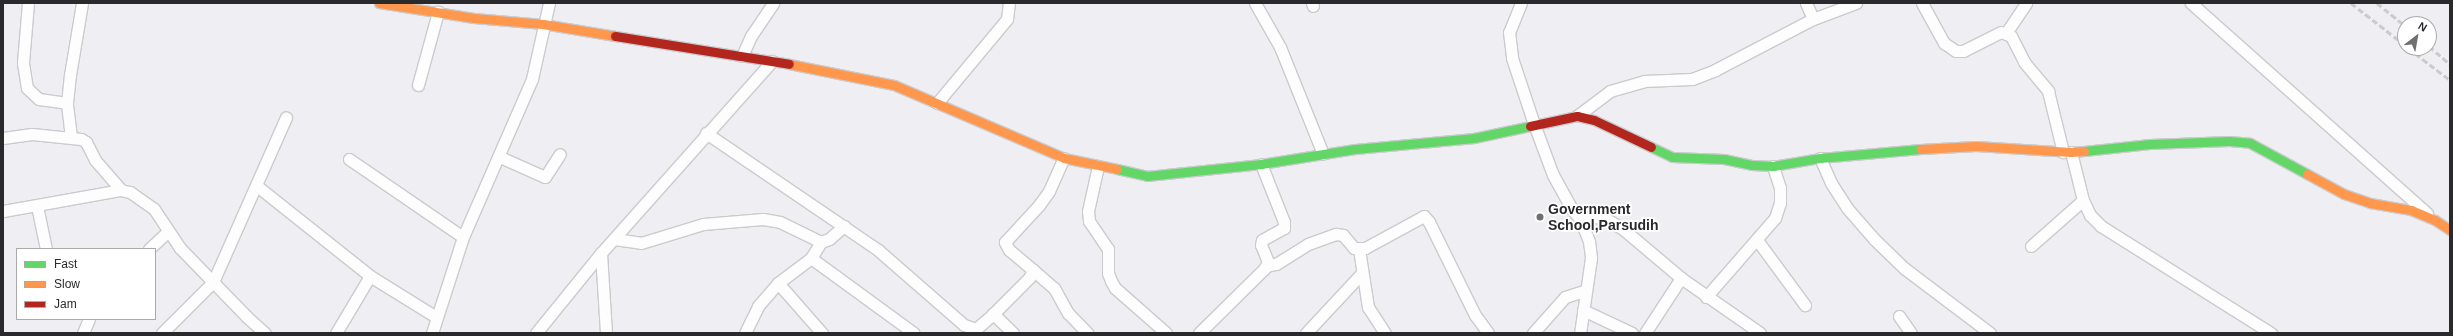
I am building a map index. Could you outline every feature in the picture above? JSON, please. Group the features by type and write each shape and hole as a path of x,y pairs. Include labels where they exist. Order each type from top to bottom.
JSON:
{"main road":[{"path":"379,3 438,12 542,24 772,61 894,85 1064,158 1147,176 1261,164 1322,154 1474,138 1577,116 1594,120 1672,157 1688,159 1724,159 1752,165 1773,166 1820,158 1937,147 1976,146 2067,152 2158,144 2229,141 2250,143 2344,194 2370,203 2411,210 2435,220 2450,230"}],"street":[{"path":"28,3 23,63 27,88 39,99 67,103"},
{"path":"71,137 67,103 82,3"},
{"path":"432,333 436,317 464,237 500,157 532,79 542,24 549,3"},
{"path":"742,56 751,36 773,3"},
{"path":"937,103 1007,19 1009,3"},
{"path":"1255,3 1280,47 1322,154"},
{"path":"1521,3 1509,32 1509,42 1534,124 1553,175 1571,208 1580,219 1589,241 1591,258 1580,333"},
{"path":"1806,3 1813,19"},
{"path":"1577,116 1610,91 1644,81 1692,79 1715,70 1813,19 1856,3"},
{"path":"1922,3 1944,43 1956,52 1963,51 1996,34 2006,33 2011,36 2024,62 2048,91 2083,200 2090,215 2101,226 2271,333"},
{"path":"2006,33 2026,3"},
{"path":"2191,3 2270,75 2435,220"},
{"path":"418,85 438,12"},
{"path":"536,333 601,253 706,133 772,61"},
{"path":"162,333 213,282 257,186 286,117"},
{"path":"706,133 878,250 971,329 976,329 993,314 1029,278 1033,270"},
{"path":"3,138 32,134 71,137 86,142 95,160 121,190"},
{"path":"500,157 545,177 560,154"},
{"path":"1064,158 1052,185 1039,205 1005,242 1009,250 1054,288 1068,313 1087,333"},
{"path":"1820,158 1831,183 1847,208 1874,239 1904,268 1990,333"},
{"path":"350,159 464,237"},
{"path":"1261,164 1285,225 1282,229 1264,238 1261,242 1268,262 1267,266"},
{"path":"1098,166 1088,211 1089,221 1108,249 1108,273 1111,281 1115,288 1166,333"},
{"path":"1706,297 1775,218 1780,202 1780,188 1773,166"},
{"path":"257,186 370,276 436,317"},
{"path":"3,211 121,190 130,192 154,209 167,232 262,332"},
{"path":"2031,246 2083,200"},
{"path":"37,206 46,248"},
{"path":"1199,333 1267,266 1276,264 1308,244 1336,234 1343,235 1354,248 1359,249 1421,216 1427,218 1475,315 1488,333"},
{"path":"1580,219 1596,217 1608,220 1644,246 1681,278 1706,297 1760,333"},
{"path":"614,239 641,243 703,224 763,219 780,222 821,242"},
{"path":"745,333 758,306 778,283 811,258 821,242 829,239 844,226"},
{"path":"150,248 167,232"},
{"path":"1757,240 1805,305"},
{"path":"1359,249 1368,307 1385,333"},
{"path":"601,253 606,333"},
{"path":"811,258 914,333"},
{"path":"1306,333 1362,273"},
{"path":"336,333 370,276"},
{"path":"1645,333 1681,278"},
{"path":"778,283 822,333"},
{"path":"1533,333 1565,297 1586,290"},
{"path":"1583,310 1632,333"},
{"path":"993,314 1012,333"},
{"path":"1899,316 1911,333"},
{"path":"83,333 88,320"}],"railway":[{"path":"2351,3 2397,39"},
{"path":"2377,3 2397,19"},
{"path":"2437,53 2450,64"},
{"path":"2418,56 2450,80"}],"traffic: fast":[{"path":"1117,169 1147,176 1261,164 1355,149 1474,138 1530,126"},
{"path":"2084,151 2150,144 2229,141 2250,143 2307,174"},
{"path":"1651,147 1672,157 1724,159 1752,165 1773,166 1820,158 1921,149"}],"traffic: slow":[{"path":"379,3 474,18 543,24 615,36"},
{"path":"789,64 894,85 1064,158 1117,169"},
{"path":"1921,149 1976,146 2071,152 2084,151"},
{"path":"2307,174 2344,194 2370,203 2411,210 2435,220 2450,230"}],"traffic: jam":[{"path":"615,36 789,64"},
{"path":"1530,126 1577,116 1594,120 1651,147"}],"place":[{"name":"Government School,Parsudih","path":"1540,217"}]}
